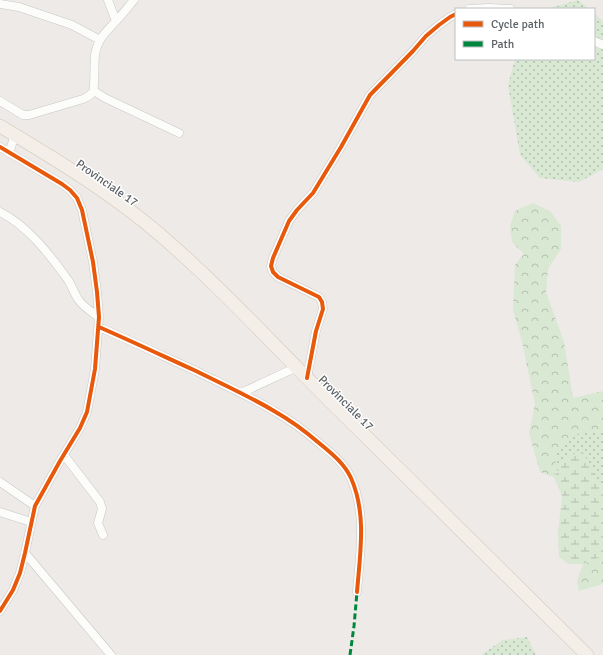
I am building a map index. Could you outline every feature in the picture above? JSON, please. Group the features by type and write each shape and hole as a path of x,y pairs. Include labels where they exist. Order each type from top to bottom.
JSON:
{"main road":[{"name":"Provinciale 17","path":"0,126 57,160 105,192 146,223 203,273 587,655"}],"street":[{"path":"108,0 116,21"},
{"path":"0,101 23,115 30,115 89,96 94,91 95,55 100,40 104,33 134,0"},
{"path":"0,4 19,7 72,25 100,40"},
{"path":"307,378 316,331 323,309 322,302 319,297 278,277 271,266 273,258 289,221 313,193 370,95 426,36 438,25 455,14"},
{"path":"94,91 105,98 179,132"},
{"path":"10,153 15,135"},
{"path":"0,147 62,184 77,198 82,210 93,262 98,292 99,317 95,369 87,412 80,428 35,506 20,573 13,590 0,611"},
{"path":"0,212 10,217 28,232 48,254 68,280 78,299 83,305 99,317"},
{"path":"99,327 241,393 276,411 306,432 337,459 350,476 358,501 361,523 361,544 356,592"},
{"path":"241,393 297,368"},
{"path":"64,455 100,502 102,509 98,523 103,536"},
{"path":"0,482 35,506"},
{"path":"0,512 31,522"},
{"path":"25,553 111,655"}],"green space":[{"path":"578,0 588,8 550,8"},
{"path":"595,14 603,21 603,169 579,182 540,178 520,155 508,85 515,60 595,60"},
{"path":"533,203 550,211 561,226 561,249 548,269 546,292 564,342 573,398 603,391 603,432 583,430 557,449 554,477 540,472 529,433 535,404 522,342 513,310 515,265 524,254 512,242 510,226 515,211"},
{"path":"583,430 603,432 603,490 598,483 566,458 554,477 556,449"},
{"path":"582,450 603,490 603,556 583,564 569,564 559,557 558,534 562,496 554,477 566,458"},
{"path":"603,556 603,584 579,591 577,581 583,564"},
{"path":"527,637 536,655 481,655 503,640"}],"marked path":[{"path":"350,655 357,592"}],"cycle path":[{"path":"307,378 316,331 323,309 322,302 319,297 278,277 273,272 271,266 273,258 289,221 313,193 370,95 426,36 455,14"},
{"path":"0,147 62,184 77,198 82,210 93,262 99,317 95,369 87,412 80,428 35,506 20,573 13,590 0,611"},
{"path":"99,327 196,371 265,406 297,426 337,459 351,478 359,506 361,520 361,549 357,592"}]}
